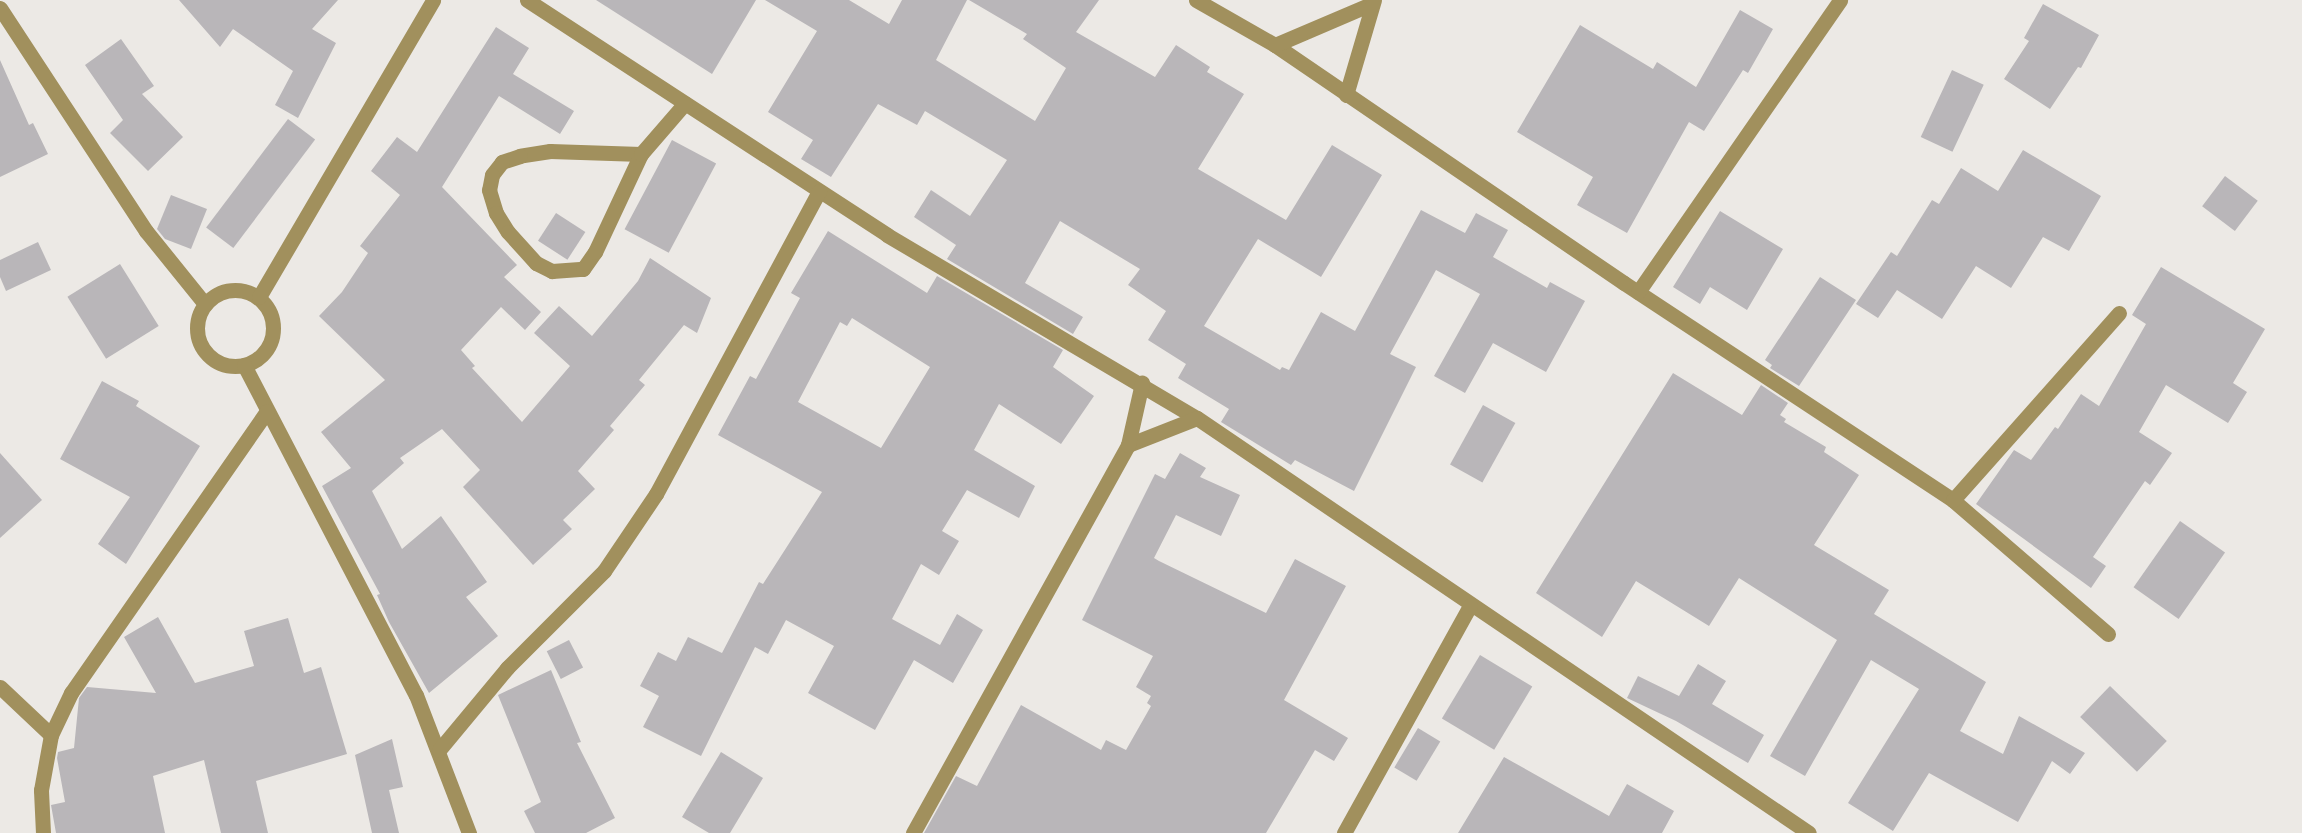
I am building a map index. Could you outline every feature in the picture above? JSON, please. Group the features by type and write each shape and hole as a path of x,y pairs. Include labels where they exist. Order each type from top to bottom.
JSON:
{"street":[{"path":"259,297 433,0"},
{"path":"527,0 887,235 1142,383 1197,418 1470,606 1809,833"},
{"path":"1196,0 1275,45 1638,292 1953,500 2108,634"},
{"path":"1638,292 1840,0"},
{"path":"1275,45 1373,2"},
{"path":"1346,95 1373,2"},
{"path":"0,8 146,231 205,304"},
{"path":"641,154 550,151 520,156 502,162 492,175 489,190 496,213 524,250 552,271 570,272 583,269 595,252 641,154 685,103"},
{"path":"439,750 507,668 604,571 656,494 819,191"},
{"path":"231,289 259,297 270,310 274,327 270,344 259,358 244,365 228,366 202,349 198,318 205,304 216,294 231,289"},
{"path":"1953,500 2119,314"},
{"path":"244,365 416,695 469,833"},
{"path":"913,833 1128,445 1142,383"},
{"path":"43,833 41,790 51,735 71,693 267,411"},
{"path":"1128,445 1197,418"},
{"path":"1344,833 1470,606"},
{"path":"0,687 51,735"}],"building":[{"path":"179,0 338,0 312,29 336,43 298,118 275,105 293,71 233,29 220,47"},
{"path":"596,0 756,0 712,74"},
{"path":"765,0 849,0 889,24 902,0 967,0 936,60 1035,121 1066,68 1023,39 1027,34 969,0 1099,0 1076,32 1155,77 1176,45 1210,67 1207,72 1244,94 1198,169 1286,220 1332,145 1382,175 1321,277 1258,239 1204,326 1280,370 1282,367 1289,370 1321,312 1355,331 1421,210 1465,233 1476,213 1508,230 1493,257 1547,288 1550,282 1585,301 1546,372 1493,343 1465,393 1434,376 1480,294 1436,270 1390,354 1416,367 1354,491 1295,460 1291,465 1221,422 1229,409 1178,378 1186,364 1148,340 1166,311 1128,285 1140,269 1060,221 1025,283 1083,317 1073,334 947,259 956,245 914,217 931,190 970,216 1007,160 925,111 917,125 878,104 831,177 801,159 813,140 768,112 817,31"},
{"path":"2043,4 2099,35 2081,68 2078,67 2050,109 2004,79 2029,41 2024,38"},
{"path":"1740,10 1773,29 1748,73 1743,70 1704,131 1689,122 1627,233 1577,205 1593,177 1517,132 1580,25 1653,69 1657,62 1696,87"},
{"path":"496,27 529,48 513,74 574,111 560,134 499,96 442,187 517,265 504,277 541,312 525,330 501,307 461,350 475,366 472,368 522,422 570,366 534,333 559,306 592,336 638,281 650,258 711,298 697,333 684,325 639,380 645,385 610,426 614,430 578,471 595,489 563,520 572,529 533,565 463,487 480,470 442,429 400,458 404,463 372,491 402,549 441,516 487,582 466,597 498,636 429,693 389,622 377,595 380,594 322,486 351,468 321,432 385,380 319,316 342,292 368,253 360,246 400,195 371,171 397,137 417,152"},
{"path":"121,39 154,86 142,94 183,137 148,171 110,133 123,120 85,65"},
{"path":"0,60 29,125 33,123 48,154 0,177"},
{"path":"1952,70 1984,85 1952,152 1921,137"},
{"path":"288,119 315,139 233,248 206,228"},
{"path":"672,140 716,163 669,253 625,229"},
{"path":"2023,150 2101,196 2069,251 2043,237 2011,288 1976,266 1942,319 1897,290 1878,318 1856,304 1891,252 1897,256 1932,200 1939,204 1961,168 1998,191"},
{"path":"2225,176 2258,201 2235,231 2202,206"},
{"path":"171,195 207,209 191,249 165,239 157,229"},
{"path":"1720,211 1783,249 1747,310 1710,287 1700,304 1673,287"},
{"path":"556,213 585,232 567,260 538,241"},
{"path":"828,231 927,293 937,276 1063,350 1053,367 1094,396 1061,444 999,404 974,450 1035,486 1019,518 967,490 942,531 959,541 939,575 921,564 892,619 940,645 957,614 983,630 953,683 914,660 875,730 808,693 834,646 786,620 768,654 755,647 701,756 643,727 659,696 640,686 658,652 676,661 688,637 722,653 759,582 763,584 822,492 718,435 750,376 756,379 800,298 791,293","holes":["852,318 930,367 881,448 798,402 840,322 847,326"]},
{"path":"38,242 51,270 6,291 0,277 0,260"},
{"path":"120,264 159,326 106,359 67,297"},
{"path":"2161,267 2265,329 2233,383 2247,392 2228,423 2166,385 2139,432 2172,453 2150,485 2145,481 2093,557 2106,566 2091,588 1976,504 2014,450 2031,460 2055,427 2058,429 2081,394 2099,406 2146,324 2132,315"},
{"path":"1820,277 1856,300 1799,386 1770,368 1772,365 1765,360"},
{"path":"1673,373 1742,415 1761,385 1788,403 1780,415 1786,419 1784,422 1826,447 1824,452 1859,475 1814,545 1889,590 1874,614 1986,682 1960,731 2003,754 2019,716 2085,753 2070,774 2052,761 2018,822 1929,773 1893,831 1848,803 1919,689 1871,660 1805,776 1770,756 1837,640 1739,578 1709,626 1636,581 1602,637 1536,593"},
{"path":"102,381 139,401 136,406 200,446 126,564 98,544 130,497 60,459"},
{"path":"1483,405 1515,423 1482,482 1450,464"},
{"path":"0,453 42,500 0,538"},
{"path":"1180,453 1206,468 1200,477 1240,495 1221,536 1176,515 1154,558 1266,613 1295,559 1346,586 1284,700 1348,738 1334,761 1315,750 1266,833 924,833 956,776 977,786 1021,705 1101,750 1106,740 1126,750 1151,706 1147,703 1151,696 1136,687 1153,656 1082,620 1155,474 1165,479"},
{"path":"2180,521 2225,553 2179,619 2134,587"},
{"path":"158,617 195,683 254,666 244,631 288,618 304,673 321,667 347,754 256,781 268,833 221,833 204,760 153,776 165,833 56,833 51,805 65,802 57,758 58,752 74,748 79,698 87,687 156,693 124,637"},
{"path":"569,640 583,668 561,679 547,651"},
{"path":"1480,655 1532,686 1494,750 1442,718"},
{"path":"1698,664 1726,681 1712,704 1764,735 1748,763 1676,721 1627,698 1638,676 1679,696"},
{"path":"551,670 581,742 577,743 615,818 586,833 535,833 524,811 541,802 498,695"},
{"path":"2110,686 2167,741 2137,772 2080,717"},
{"path":"1418,728 1440,741 1417,781 1394,767"},
{"path":"392,739 403,787 389,790 399,833 372,833 355,755"},
{"path":"721,752 763,778 730,833 709,833 682,817"},
{"path":"1504,757 1609,816 1627,784 1674,811 1662,833 1458,833"}]}
